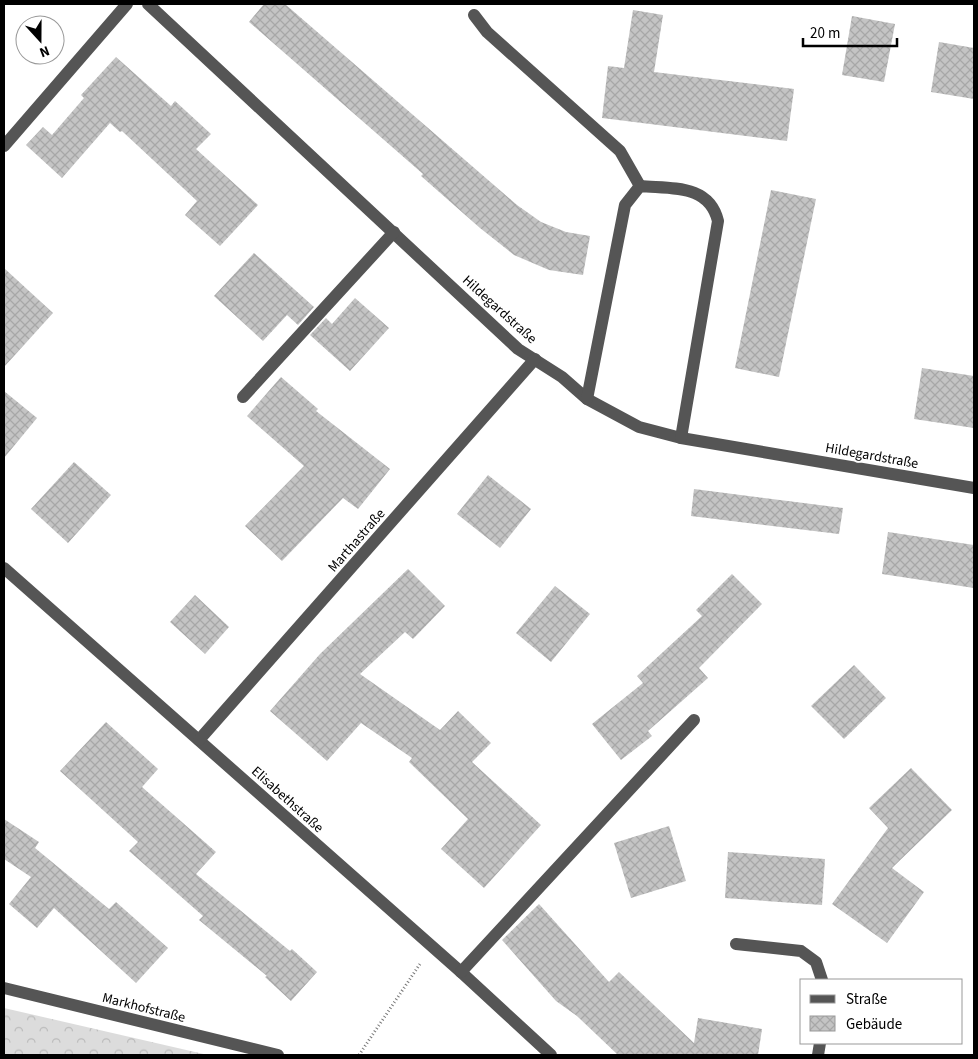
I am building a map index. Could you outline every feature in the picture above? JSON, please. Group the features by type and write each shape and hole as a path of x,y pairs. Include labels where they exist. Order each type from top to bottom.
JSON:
{"street":[{"path":"4,146 127,4"},
{"name":"Hildegardstraße","path":"148,4 518,349 562,376 587,399 639,427 681,438 974,488"},
{"path":"474,15 487,32 620,151 640,186"},
{"path":"587,399 624,205 640,186"},
{"path":"640,186 701,194 715,208 718,221 681,438"},
{"path":"243,397 394,232"},
{"name":"Marthastraße","path":"199,740 535,359"},
{"name":"Elisabethstraße","path":"4,568 461,972 551,1055"},
{"path":"461,972 694,720"},
{"path":"736,944 801,951 816,962 822,979"},
{"name":"Markhofstraße","path":"4,988 278,1055"}],"path":[{"path":"359,1055 432,947"}],"green space":[{"path":"4,1008 208,1055 4,1055"}],"building":[{"path":"264,4 285,4 517,205 541,222 566,232 590,236 583,275 549,270 514,255 480,228 421,176 423,174 249,22"},
{"path":"633,10 663,15 654,72 794,89 787,141 602,118 608,66 624,68"},
{"path":"852,16 895,24 884,82 842,75"},
{"path":"939,42 974,48 974,99 931,92"},
{"path":"116,57 171,106 175,101 211,134 196,149 258,205 220,246 185,215 197,201 122,131 120,132 110,123 62,178 26,145 43,127 52,135 84,98 81,95"},
{"path":"771,190 816,199 779,377 735,368"},
{"path":"254,253 314,307 298,325 287,315 263,341 214,296"},
{"path":"4,268 53,313 4,367"},
{"path":"355,298 389,328 350,371 310,335 326,318 332,324"},
{"path":"922,368 974,376 974,428 914,419"},
{"path":"281,377 318,409 316,411 390,469 358,509 343,498 282,561 245,526 304,466 247,416"},
{"path":"4,391 37,418 4,458"},
{"path":"74,462 111,495 68,543 31,509"},
{"path":"488,475 531,509 500,548 457,514"},
{"path":"694,489 843,508 839,534 691,516"},
{"path":"888,532 974,545 974,588 882,574"},
{"path":"408,569 445,606 413,639 405,632 360,674 440,730 458,711 491,743 472,762 541,825 484,888 441,849 468,819 409,762 412,758 361,723 327,761 270,711 320,654"},
{"path":"732,574 762,604 699,668 708,678 648,731 652,736 621,760 592,724 643,683 637,676 702,616 696,610"},
{"path":"555,586 590,614 551,662 516,633"},
{"path":"195,595 229,627 205,654 170,622"},
{"path":"854,665 886,698 844,739 811,706"},
{"path":"106,722 158,769 142,787 216,852 196,874 290,951 292,949 317,972 291,1001 265,977 267,976 199,920 203,916 129,851 138,842 60,771"},
{"path":"911,768 952,810 892,868 924,892 887,943 832,904 888,828 869,808"},
{"path":"4,819 39,842 35,848 109,909 116,902 168,948 136,983 54,908 37,928 9,904 31,877 4,859"},
{"path":"669,826 686,881 631,898 614,843"},
{"path":"728,852 825,859 822,905 725,898"},
{"path":"539,904 609,982 619,972 694,1043 698,1018 762,1029 758,1055 618,1055 577,1016 556,1001 502,940"}]}
